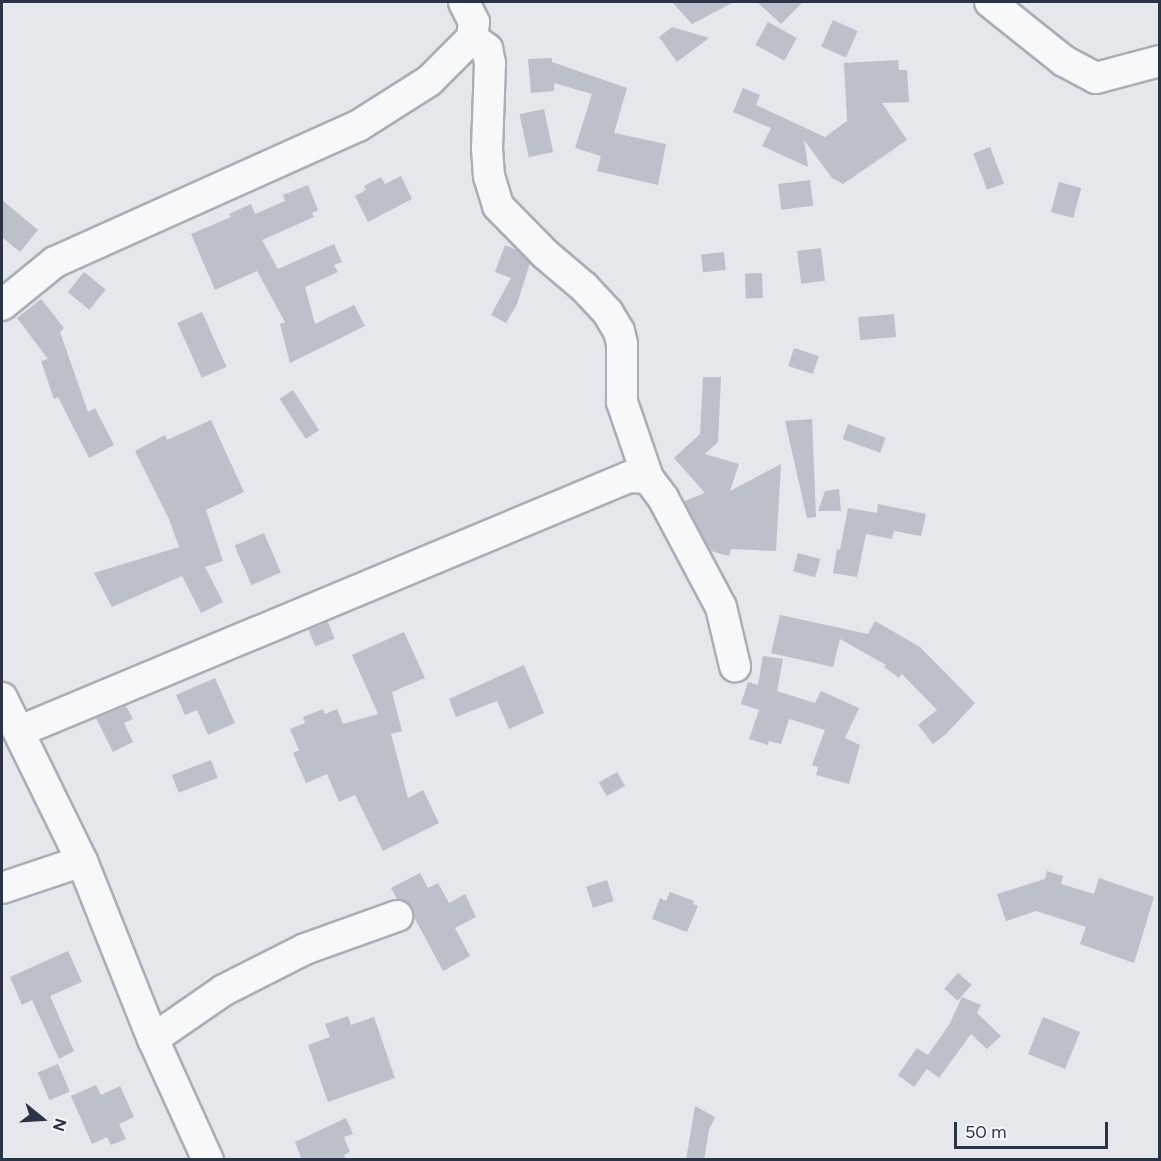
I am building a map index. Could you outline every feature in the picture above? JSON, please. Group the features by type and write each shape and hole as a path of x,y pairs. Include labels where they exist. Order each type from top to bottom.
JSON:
{"street":[{"path":"2,305 55,262 358,126 429,81 472,38 474,22 465,2"},
{"path":"990,2 1064,61 1096,78 1160,61"},
{"path":"472,38 487,49 490,63 487,148 489,176 498,206 545,254 584,287 608,313 619,331 622,344 622,402 648,478 663,498 721,607 735,666"},
{"path":"20,731 629,477 648,478"},
{"path":"2,698 82,861 153,1039 208,1160"},
{"path":"2,888 82,861"},
{"path":"153,1039 224,990 305,949 397,916"}],"building":[{"path":"672,2 734,2 692,24"},
{"path":"757,2 803,2 781,24"},
{"path":"833,20 858,31 846,57 821,46"},
{"path":"768,22 797,38 784,61 755,45"},
{"path":"672,27 709,38 677,62 659,37"},
{"path":"552,58 552,62 627,88 614,133 666,144 658,185 597,171 601,156 575,148 592,94 554,83 554,91 531,93 528,59"},
{"path":"898,60 899,70 907,70 909,102 882,103 907,140 843,184 832,178 804,140 808,167 762,146 771,128 733,112 743,88 760,95 756,105 825,137 847,121 844,63"},
{"path":"544,109 553,152 529,157 520,114"},
{"path":"990,147 1004,183 987,190 973,153"},
{"path":"401,176 412,199 368,222 355,196 366,190 364,186 381,177 385,184"},
{"path":"810,180 813,206 781,210 778,184"},
{"path":"1059,182 1081,188 1073,218 1051,212"},
{"path":"308,185 318,210 312,213 314,217 262,240 278,269 334,244 342,262 334,265 338,272 305,287 315,324 354,305 365,326 290,363 280,324 285,322 257,271 215,290 191,234 231,217 229,214 251,204 255,214 285,201 283,195"},
{"path":"2,200 38,230 20,252 2,237"},
{"path":"505,245 517,250 530,263 517,304 506,323 491,315 511,278 495,272"},
{"path":"821,248 825,281 801,284 797,251"},
{"path":"724,252 726,270 703,272 701,254"},
{"path":"84,272 106,290 89,310 68,292"},
{"path":"762,273 763,298 746,299 745,274"},
{"path":"41,299 64,328 60,332 88,412 95,408 114,445 89,458 58,397 54,399 41,361 48,359 17,318"},
{"path":"202,312 226,367 202,378 177,323"},
{"path":"894,314 896,337 860,340 858,317"},
{"path":"794,348 819,356 813,374 788,366"},
{"path":"703,377 721,377 718,442 705,454 739,464 730,491 781,464 776,551 731,549 729,556 711,551 686,504 685,501 705,493 674,458 700,434"},
{"path":"293,390 319,430 306,439 280,399"},
{"path":"812,419 816,517 807,518 785,421"},
{"path":"211,420 244,492 206,510 223,561 205,567 223,602 201,613 182,576 112,607 94,573 179,547 169,519 135,451 165,435 167,440"},
{"path":"848,424 886,438 880,453 843,439"},
{"path":"839,489 841,511 818,511 825,491"},
{"path":"878,504 926,514 921,536 894,531 892,539 866,534 857,577 833,573 848,508 877,513"},
{"path":"264,533 281,573 251,585 235,546"},
{"path":"798,553 820,559 815,577 793,571"},
{"path":"780,615 868,634 875,621 920,647 975,703 947,733 933,744 918,725 937,710 902,674 899,678 884,667 886,665 840,639 833,667 771,653"},
{"path":"328,622 335,639 315,647 309,630"},
{"path":"404,632 425,678 392,692 402,731 391,734 408,798 423,790 439,823 383,851 355,795 339,802 327,774 306,783 293,753 299,750 290,729 305,723 303,717 323,709 325,714 337,709 343,724 378,714 352,655"},
{"path":"763,656 783,659 777,691 815,703 821,691 859,708 845,738 860,745 849,784 816,775 818,767 812,765 825,730 789,719 781,744 769,741 768,745 749,739 759,710 741,704 748,682 758,685"},
{"path":"524,665 544,713 509,729 497,701 456,717 449,699"},
{"path":"215,678 235,723 208,735 197,710 185,715 176,695"},
{"path":"126,706 133,719 124,723 133,742 113,752 96,718"},
{"path":"211,760 218,778 179,793 172,775"},
{"path":"617,772 625,786 607,796 599,782"},
{"path":"1047,871 1063,876 1061,884 1094,894 1099,878 1154,897 1134,963 1080,944 1086,927 1036,911 1006,921 997,894 1045,879"},
{"path":"420,873 428,888 438,883 449,903 465,894 476,917 455,928 470,956 443,971 414,917 413,910 408,903 397,899 391,888"},
{"path":"607,880 614,901 593,908 586,887"},
{"path":"670,892 694,901 693,904 698,906 687,932 652,919 660,898 666,901"},
{"path":"68,951 82,982 50,996 74,1051 59,1059 32,1000 22,1005 10,977"},
{"path":"958,973 972,985 958,1001 944,989"},
{"path":"962,997 981,1005 977,1013 1001,1036 987,1049 971,1034 939,1078 927,1069 914,1087 898,1075 917,1048 928,1055 949,1025"},
{"path":"348,1016 351,1025 374,1017 395,1078 328,1102 308,1045 330,1037 325,1024"},
{"path":"1043,1017 1080,1032 1065,1069 1028,1054"},
{"path":"58,1064 70,1092 49,1100 38,1073"},
{"path":"96,1085 101,1095 120,1086 134,1117 119,1124 126,1139 111,1145 107,1137 92,1144 71,1096"},
{"path":"695,1106 715,1117 709,1130 704,1160 686,1160"},
{"path":"346,1118 353,1134 344,1137 350,1152 344,1155 346,1160 302,1160 295,1142"}]}
